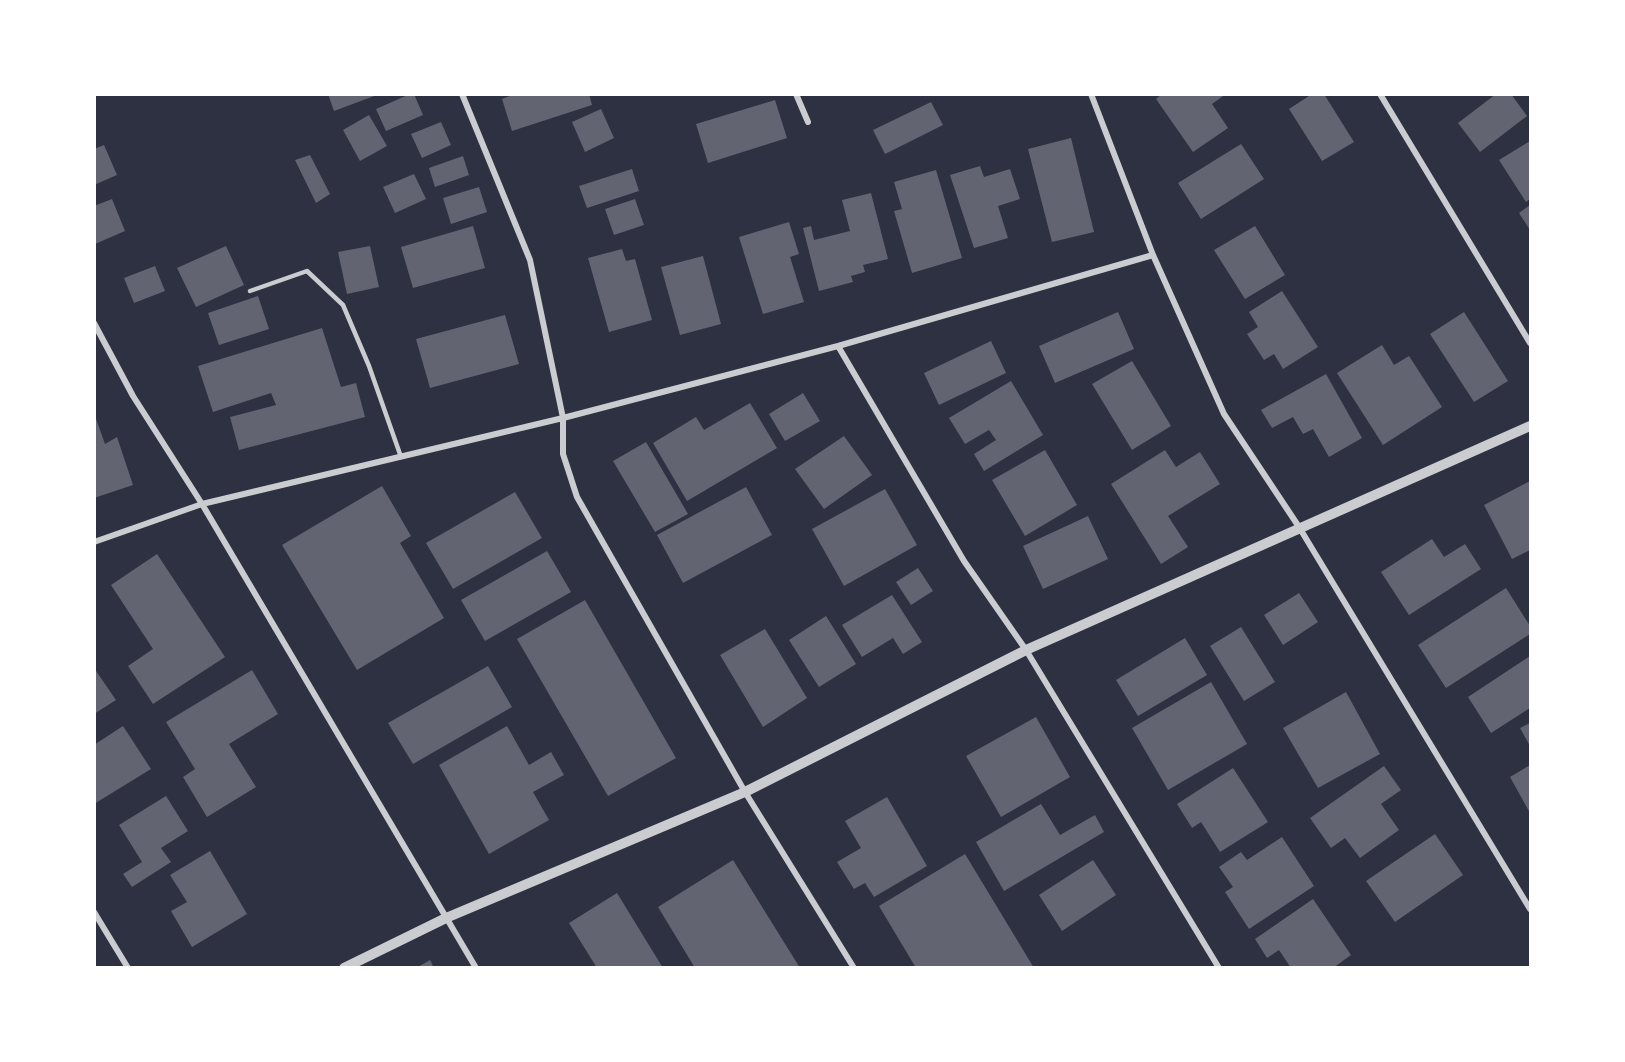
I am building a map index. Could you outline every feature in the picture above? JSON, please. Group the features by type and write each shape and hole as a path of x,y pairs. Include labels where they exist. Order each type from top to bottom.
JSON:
{"street":[{"path":"462,94 530,260 563,418 563,454 577,497 745,792 854,968"},
{"path":"796,94 808,122"},
{"path":"1091,94 1153,255 1224,414 1299,527 1530,909"},
{"path":"1380,94 1530,343"},
{"path":"94,542 202,504 563,418 838,346 1153,255"},
{"path":"94,323 133,396 202,504 476,968"},
{"path":"838,346 964,561 1026,650 1219,968"},
{"path":"344,968 446,918 745,792 1026,650 1530,426"},
{"path":"94,912 128,968"}],"lane":[{"path":"250,291 307,271 343,304 369,366 401,457"}],"building":[{"path":"328,94 377,94 377,95 334,111"},
{"path":"414,94 423,115 386,131 376,109"},
{"path":"515,94 589,94 592,105 512,131 502,99"},
{"path":"1162,94 1226,94 1212,104 1228,128 1193,152 1156,99"},
{"path":"1312,94 1324,94 1354,142 1322,161 1289,109"},
{"path":"1496,94 1511,94 1527,116 1480,152 1458,123"},
{"path":"775,100 787,138 708,163 696,124"},
{"path":"931,102 943,125 885,154 873,130"},
{"path":"601,109 614,138 585,152 572,122"},
{"path":"369,115 387,146 360,161 343,130"},
{"path":"441,122 451,145 422,158 411,134"},
{"path":"1071,138 1094,232 1052,242 1028,149"},
{"path":"1530,141 1530,199 1526,202 1499,160"},
{"path":"1241,144 1264,179 1201,219 1178,183"},
{"path":"104,145 117,175 94,185 94,149"},
{"path":"310,155 330,194 316,203 295,160"},
{"path":"463,156 469,175 435,187 429,168"},
{"path":"980,166 984,177 1010,169 1020,199 998,206 1008,238 974,248 950,175"},
{"path":"632,169 639,191 587,208 579,186"},
{"path":"936,170 962,258 912,273 894,211 902,209 894,182"},
{"path":"414,174 426,199 395,213 383,187"},
{"path":"479,187 487,212 451,224 443,198"},
{"path":"871,193 888,259 863,265 865,272 851,276 853,282 819,291 803,228 811,226 814,240 850,231 842,200"},
{"path":"112,199 125,231 95,244 94,206"},
{"path":"635,199 644,225 614,235 605,209"},
{"path":"1530,205 1530,230 1519,213"},
{"path":"789,222 799,254 790,257 804,302 763,314 739,237"},
{"path":"473,226 485,268 413,288 401,247"},
{"path":"1255,226 1285,275 1245,299 1214,250"},
{"path":"226,246 244,285 196,307 177,268"},
{"path":"370,246 379,287 347,294 338,252"},
{"path":"622,249 626,261 635,259 652,320 609,332 588,258"},
{"path":"703,256 721,324 680,335 661,267"},
{"path":"155,266 165,291 134,303 124,278"},
{"path":"1282,291 1318,347 1283,369 1274,354 1264,360 1247,334 1258,327 1249,312"},
{"path":"258,296 269,329 219,345 208,313"},
{"path":"1118,312 1134,349 1055,383 1039,346"},
{"path":"1464,312 1508,381 1474,402 1430,334"},
{"path":"505,315 519,364 430,388 416,339"},
{"path":"322,328 341,387 356,383 365,417 239,450 230,417 276,405 271,393 213,412 198,366"},
{"path":"991,341 1006,373 939,405 924,373"},
{"path":"1382,345 1394,365 1409,356 1442,407 1383,445 1337,373"},
{"path":"1132,361 1171,426 1132,450 1092,384"},
{"path":"1326,374 1362,438 1329,457 1313,429 1303,434 1293,417 1272,428 1261,410"},
{"path":"1011,381 1043,435 984,471 974,454 996,440 989,430 965,444 949,418"},
{"path":"803,393 820,421 785,441 769,414"},
{"path":"750,403 777,448 687,501 653,443 696,417 704,430"},
{"path":"94,413 105,444 117,437 133,485 94,498"},
{"path":"844,436 872,475 824,509 795,469"},
{"path":"646,442 688,514 655,532 613,461"},
{"path":"1045,450 1077,505 1025,536 992,480"},
{"path":"1165,450 1176,467 1200,452 1220,484 1168,516 1188,547 1161,564 1111,484"},
{"path":"1530,481 1530,550 1512,559 1484,505"},
{"path":"382,486 411,536 400,543 444,618 357,670 282,545"},
{"path":"746,487 772,535 683,583 657,535"},
{"path":"885,489 917,545 844,586 812,529"},
{"path":"515,492 542,538 453,589 426,543"},
{"path":"1088,516 1108,559 1043,589 1023,546"},
{"path":"1432,539 1444,557 1465,544 1481,569 1409,615 1381,572"},
{"path":"547,551 571,592 485,641 461,600"},
{"path":"157,554 225,657 153,704 128,666 153,649 111,585"},
{"path":"918,568 933,591 911,605 896,582"},
{"path":"1506,588 1530,626 1530,634 1446,688 1418,645"},
{"path":"1299,593 1318,622 1283,645 1264,615"},
{"path":"892,595 922,642 903,654 893,638 862,657 842,625"},
{"path":"585,600 676,758 608,796 517,639"},
{"path":"826,616 856,664 819,687 789,640"},
{"path":"1241,627 1275,682 1244,701 1210,646"},
{"path":"765,629 807,698 763,727 720,655"},
{"path":"1185,638 1207,675 1138,716 1116,680"},
{"path":"1530,656 1530,708 1491,733 1468,697"},
{"path":"488,666 512,707 413,764 388,723"},
{"path":"94,668 116,700 94,714"},
{"path":"252,670 278,714 229,744 256,787 207,817 183,777 195,769 166,722"},
{"path":"1211,682 1247,744 1168,790 1132,728"},
{"path":"1346,692 1380,754 1318,788 1283,728"},
{"path":"1036,717 1070,777 1001,817 966,756"},
{"path":"1530,723 1530,746 1520,728"},
{"path":"123,726 151,769 94,804 94,745"},
{"path":"507,726 529,765 551,752 564,775 533,792 549,820 489,854 439,765"},
{"path":"1530,765 1530,813 1510,777"},
{"path":"1384,766 1401,790 1381,804 1399,830 1360,858 1345,838 1331,848 1310,818"},
{"path":"1233,768 1268,822 1220,852 1201,822 1192,828 1177,804"},
{"path":"166,796 188,831 161,848 171,862 132,887 123,874 142,862 119,825"},
{"path":"887,797 927,866 874,897 865,883 854,889 837,862 861,848 845,821"},
{"path":"1041,804 1060,835 1095,815 1104,832 1004,891 976,842"},
{"path":"1435,834 1463,875 1395,922 1366,881"},
{"path":"1282,837 1314,886 1249,929 1225,892 1233,887 1219,867 1241,852 1247,860"},
{"path":"210,851 247,914 192,947 171,911 187,902 170,875"},
{"path":"965,854 1034,968 916,968 879,906"},
{"path":"733,860 800,968 695,968 658,907"},
{"path":"1093,860 1116,895 1062,931 1039,895"},
{"path":"617,893 663,968 597,968 569,923"},
{"path":"1313,899 1351,955 1333,968 1291,968 1279,950 1267,958 1255,939"},
{"path":"430,960 434,968 416,968"}]}
